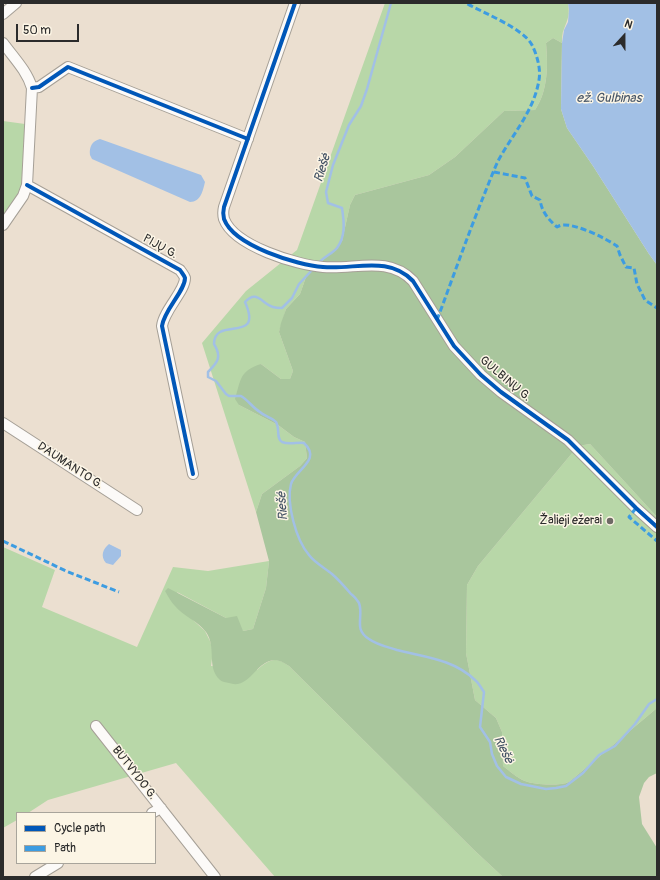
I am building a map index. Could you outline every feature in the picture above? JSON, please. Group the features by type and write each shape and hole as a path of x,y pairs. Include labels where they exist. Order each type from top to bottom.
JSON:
{"street":[{"path":"3,14 16,3"},
{"path":"32,88 43,84 68,67 248,139 295,3"},
{"path":"3,43 25,72 32,88 27,185 23,196 3,225"},
{"name":"GULBINŲ G.","path":"248,139 224,207 223,214 224,220 237,235 271,254 323,267 386,266 397,268 406,273 413,281 454,346 481,376 568,440 657,527"},
{"name":"PIJŲ G.","path":"27,185 180,270 184,275 185,279 183,284 165,315 162,326 193,474"},
{"name":"DAUMANTO G.","path":"3,423 137,510"},
{"name":"BUTVYDO G.","path":"96,726 215,877"},
{"path":"154,812 161,808"},
{"path":"35,877 56,864"}],"green space":[{"path":"385,3 568,3 569,14 562,36 562,43 553,38 546,43 547,60 545,87 535,110 504,111 455,157 429,175 355,195 350,205 342,241 306,277 300,294 286,309 279,332 293,371 290,379 281,379 261,364 239,405 278,425 294,437 305,442 307,458 300,466 262,494 256,512 202,343 246,291 297,250"},
{"path":"553,38 562,43 561,109 567,128 657,265 657,517 590,444 578,446 478,566 467,585 466,653 475,700 496,718 502,732 503,766 525,781 541,784 569,782 657,708 657,773 649,777 644,783 639,797 642,824 657,848 657,877 503,877 289,666 279,661 270,661 263,664 245,681 238,684 223,682 220,680 213,669 211,644 206,632 203,628 178,610 165,591 168,588 226,618 237,616 243,631 253,629 266,588 269,561 256,512 262,494 300,466 307,458 305,442 294,437 278,425 239,405 235,399 242,377 248,370 261,364 281,379 290,379 293,371 279,332 281,323 286,309 300,294 306,277 342,241 350,205 355,195 429,175 455,157 504,111 535,110 545,87 547,60 546,43"},
{"path":"3,121 25,124 21,190 3,218"},
{"path":"590,444 657,517 657,708 569,782 553,784 534,783 522,780 503,766 502,732 496,718 475,700 466,653 467,585 478,566 578,446"},
{"path":"3,547 55,570 42,607 137,647 173,567 208,571 269,561 266,588 253,629 243,631 226,618 177,592 193,620 205,631 210,641 213,651 211,666 257,670 265,663 276,660 289,666 503,877 275,877 176,763 48,800 30,812 16,812 16,821 3,828"}],"water":[{"name":"ež. Gulbinas","path":"568,3 657,3 657,265 567,128 561,109 562,43 564,30 568,22"},
{"path":"100,139 201,175 205,182 201,195 197,200 190,202 92,159 90,149 95,141"},
{"path":"109,544 121,550 121,556 113,565 106,563 103,558 104,550"}],"waterway":[{"name":"Riešė","path":"318,264 322,259 337,248 342,239 344,223 342,208 328,203 326,192 333,165 349,125 361,106 367,89 391,3"},
{"name":"Riešė","path":"313,269 299,284 292,298 282,308 275,308 256,297 249,298 245,302 249,315 248,323 244,327 222,331 216,336 214,344 218,352 218,359 208,372 208,377 216,381 229,396 241,396 257,410 275,421 277,424 280,441 287,443 304,443 309,449 309,459 291,484 290,501 293,521 300,540 309,555 337,579 359,603 360,627 364,635 383,646 448,663 457,667 476,681 484,692 480,727 490,742 492,754 497,766 506,777 521,784 546,789 566,786 583,773 599,755 615,746 635,724 649,704 657,699"}],"marked path":[{"path":"437,320 470,230 498,161 528,112 539,80 538,62 532,45 527,39 502,21 466,3"},
{"path":"494,172 525,178 532,196 540,200 546,215 557,227 561,225 569,225 583,229 617,246 626,267 634,268 637,284 645,300 657,308"},
{"path":"636,508 629,517 657,541"},
{"path":"3,541 66,571 119,592"}],"cycle path":[{"path":"295,3 224,207 224,219 230,229 240,238 253,246 283,258 298,262 323,267 382,266 393,268 403,273 413,281 454,346 481,375 501,392 568,440 657,527"},
{"path":"32,88 39,87 68,67 248,139"},
{"path":"27,185 180,270 184,276 185,278 182,289 166,314 162,326 193,474"}],"place":[{"name":"Žalieji ežerai","path":"610,521"}]}
